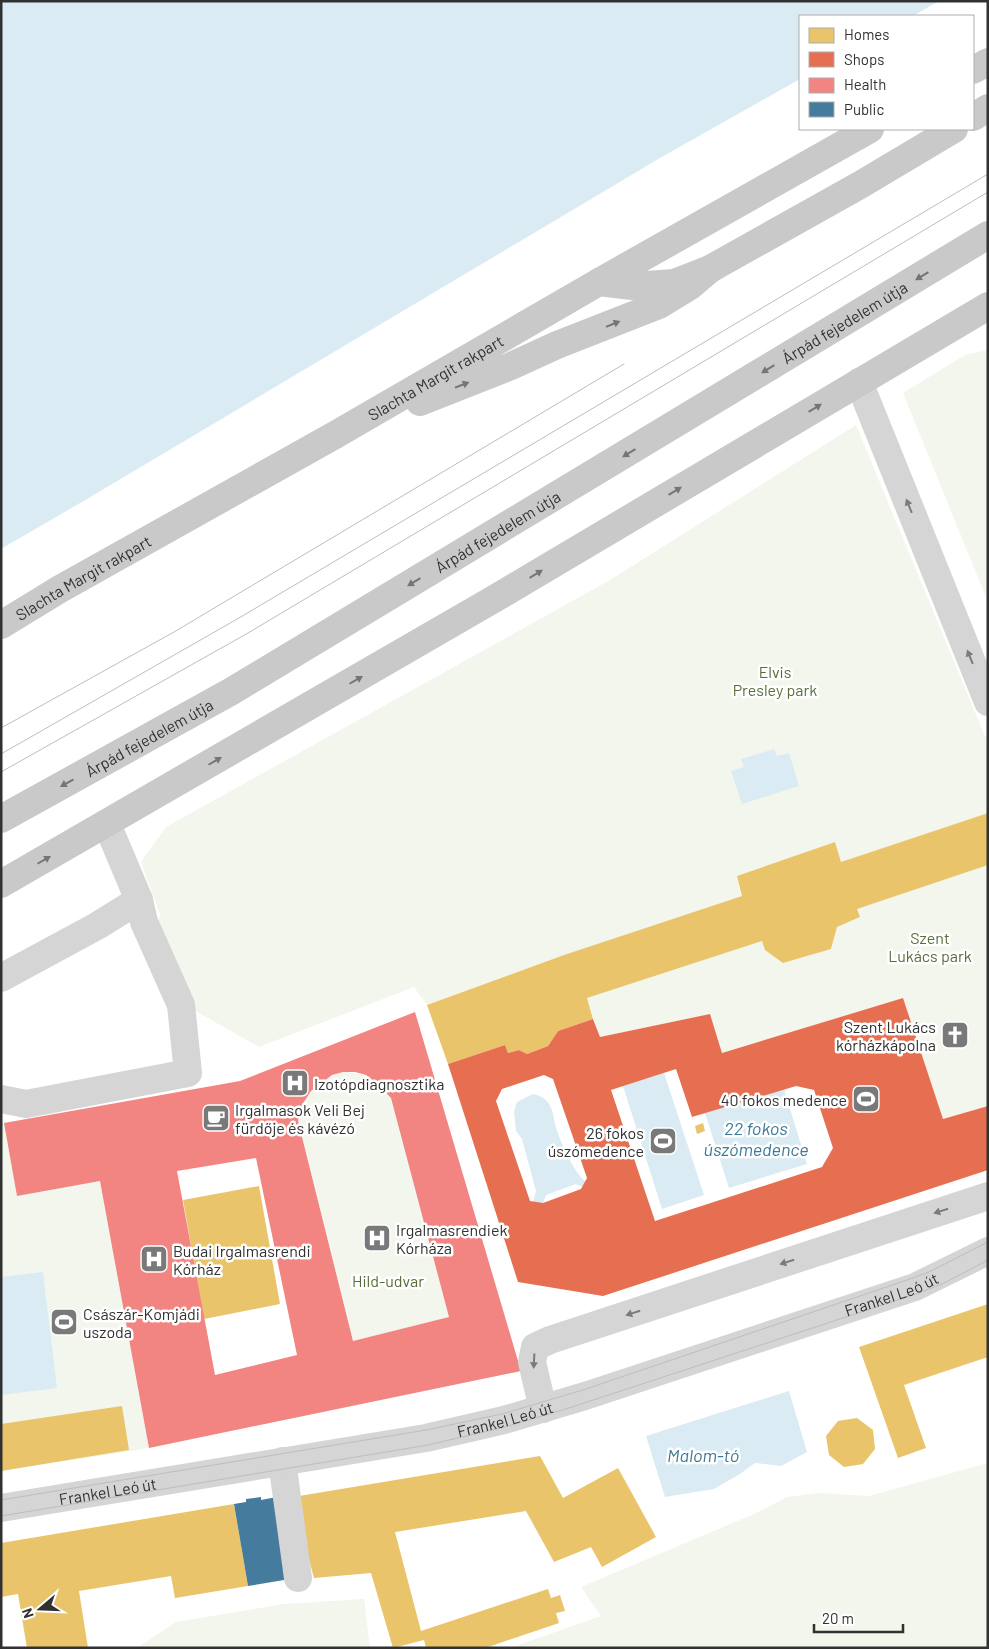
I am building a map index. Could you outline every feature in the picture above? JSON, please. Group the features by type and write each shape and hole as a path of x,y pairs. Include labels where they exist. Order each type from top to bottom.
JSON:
{"main road":[{"path":"974,69 988,62"},
{"path":"974,116 988,108"},
{"name":"Slachta Margit rakpart","path":"1,625 60,589 335,435 599,282 868,130"},
{"path":"599,282 632,286 674,283 710,269 860,185 952,130"},
{"name":"Árpád fejedelem útja","path":"1,819 249,681 976,248 988,236"},
{"path":"335,435 511,366 557,345 659,305 690,286 710,269"},
{"path":"1,884 486,604 988,306"},
{"path":"897,360 967,335 988,330"}],"street":[{"path":"858,382 988,702"},
{"path":"1,1099 26,1104 188,1073 181,1004 144,922 140,900 107,824"},
{"path":"1,978 97,926 140,900"},
{"path":"543,1409 532,1362 535,1347 550,1340 988,1196"},
{"name":"Frankel Leó út","path":"1,1508 426,1438 504,1420 543,1409 915,1287 988,1251"},
{"path":"282,1462 298,1578"}],"green space":[{"path":"988,350 988,602 903,393 965,355"},
{"name":"Elvis Presley park","path":"856,425 984,734 988,739 988,813 841,862 835,842 737,876 742,896 564,955 427,1005 414,987 259,1047 183,1004 154,945 160,914 141,862 166,827 610,580"},
{"name":"Szent Lukács park","path":"988,865 988,1106 943,1119 903,998 722,1053 710,1014 600,1037 587,998 762,941 765,950 783,963 831,949 837,927 860,917 857,909"},
{"name":"Hild-udvar","path":"343,1072 351,1072 370,1079 391,1098 449,1317 353,1341 298,1121 304,1103 318,1084"},
{"name":"Császár-Komjádi uszoda","path":"4,1123 17,1196 100,1181 149,1448 1,1471 1,1124"},
{"path":"988,1463 988,1648 510,1648 601,1616 581,1587 754,1514 787,1497 818,1493 869,1496"},
{"path":"364,1599 370,1648 137,1648 176,1622 284,1604"}],"water":[{"path":"1,1 939,1 915,15 799,15 799,80 660,158 1,549"},
{"path":"774,749 777,756 789,753 799,786 742,804 731,771 744,767 741,759"},
{"name":"26 fokos úszómedence","path":"664,1073 704,1195 662,1209 623,1086"},
{"name":"22 fokos úszómedence","path":"784,1089 807,1164 729,1188 705,1113"},
{"path":"533,1094 540,1096 549,1104 567,1155 579,1175 588,1183 585,1188 576,1184 546,1195 541,1209 532,1206 536,1191 522,1139 516,1131 514,1111 517,1102"},
{"path":"43,1272 57,1388 1,1395 1,1277"},
{"name":"Malom-tó","path":"789,1391 807,1452 781,1466 755,1463 714,1489 665,1497 646,1436"}],"building: Homes":[{"path":"988,813 988,865 857,909 860,917 837,927 831,949 783,963 765,950 762,941 587,998 593,1019 558,1031 548,1046 527,1054 519,1050 508,1053 505,1045 448,1064 427,1005 564,955 742,896 737,876 835,842 841,862"},
{"path":"703,1123 705,1131 697,1134 695,1126"},
{"path":"259,1186 280,1304 204,1319 183,1200"},
{"path":"988,1304 988,1357 904,1385 926,1448 898,1458 859,1347"},
{"path":"122,1406 129,1450 1,1471 1,1424"},
{"path":"857,1418 873,1430 875,1449 863,1464 844,1467 829,1455 826,1436 838,1421"},
{"path":"540,1456 563,1498 618,1468 656,1537 602,1567 591,1547 554,1562 526,1511 395,1532 421,1631 548,1589 551,1598 560,1595 565,1611 556,1613 559,1623 485,1648 426,1648 424,1640 393,1648 371,1573 314,1578 308,1556 299,1496"},
{"path":"234,1504 248,1586 175,1598 171,1576 79,1591 88,1648 27,1648 18,1594 1,1597 1,1543"}],"building: Shops":[{"path":"903,998 943,1119 988,1106 988,1170 603,1296 518,1282 448,1064 505,1045 508,1053 519,1050 527,1054 548,1046 558,1031 593,1019 600,1037 710,1014 722,1053","holes":["676,1069 692,1117 796,1086 814,1090 833,1148 822,1167 655,1221 611,1090","544,1075 553,1079 587,1178 581,1189 543,1203 530,1201 496,1101 502,1089"]}],"building: Health":[{"path":"415,1012 521,1371 149,1448 100,1181 17,1196 4,1123 240,1081","holes":["343,1072 355,1072 366,1075 391,1098 449,1317 353,1341 298,1121 302,1105 311,1091 332,1075","256,1158 297,1355 215,1375 177,1171"]}],"building: Public":[{"path":"261,1497 261,1500 277,1497 290,1579 248,1586 234,1504 246,1502 246,1499"}],"tram line":[{"path":"1,754 239,618 988,174"},
{"path":"1,772 248,633 988,192"},
{"path":"1,728 174,632 624,364"},
{"path":"1,1500 426,1430 502,1414 583,1390 913,1278 929,1272 988,1242"},
{"path":"1,1516 428,1445 505,1427 572,1407 916,1294 944,1283 988,1260"}],"place":[{"name":"Szent Lukács kórházkápolna","path":"955,1035"},
{"name":"Izotópdiagnosztika","path":"295,1083"},
{"name":"40 fokos medence","path":"866,1099"},
{"name":"Irgalmasok Veli Bej fürdője és kávézó","path":"216,1118"},
{"name":"26 fokos úszómedence","path":"663,1141"},
{"name":"Irgalmasrendiek Kórháza","path":"377,1238"},
{"name":"Budai Irgalmasrendi Kórház","path":"154,1259"},
{"name":"Császár-Komjádi uszoda","path":"64,1322"}]}
